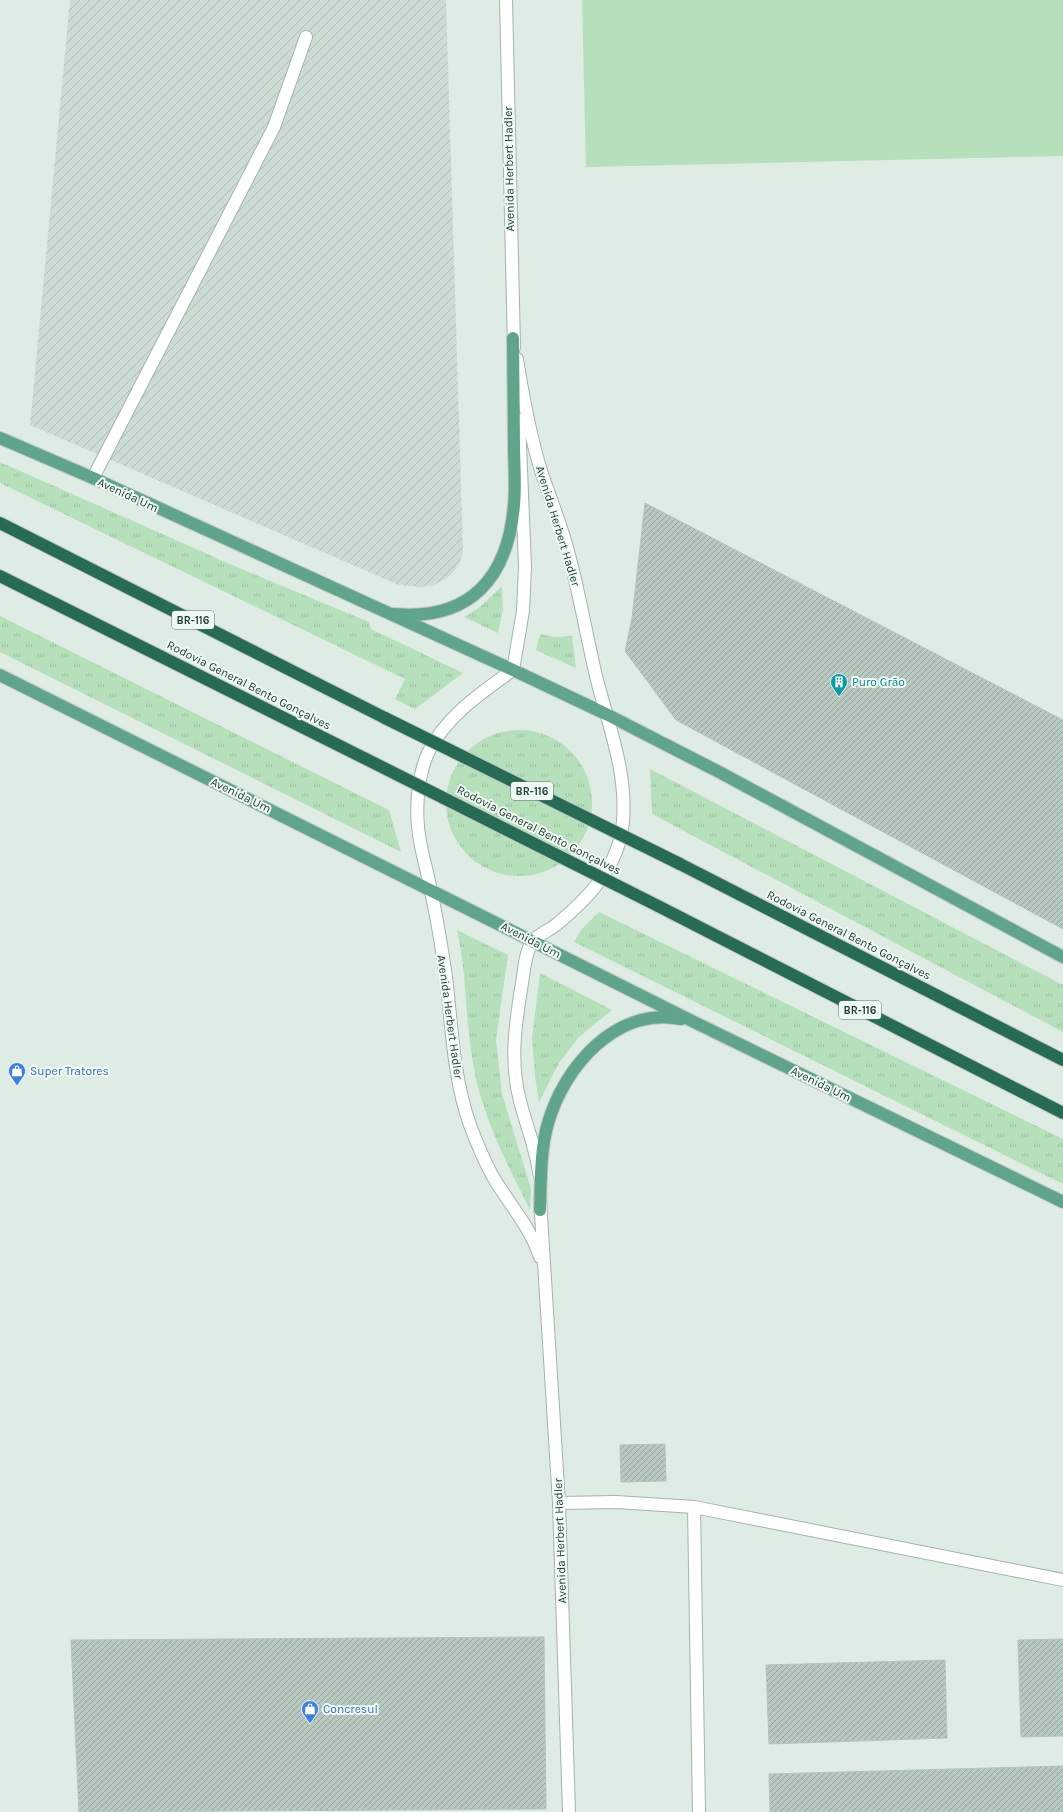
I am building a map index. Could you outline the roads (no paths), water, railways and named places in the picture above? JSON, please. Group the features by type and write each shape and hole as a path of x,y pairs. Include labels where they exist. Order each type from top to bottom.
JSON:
{"highway":[{"name":"Rodovia General Bento Gonçalves","path":"0,523 385,718 680,864 1063,1060"},
{"name":"Rodovia General Bento Gonçalves","path":"0,576 658,906 1063,1113"}],"main road":[{"path":"386,613 405,615 449,608 478,593 497,571 503,554 514,505 513,338"},
{"name":"Avenida Um","path":"0,438 93,478 606,714 721,773 1063,957"},
{"name":"Avenida Um","path":"0,676 694,1022 1063,1202"},
{"path":"540,1210 542,1161 548,1123 559,1092 587,1052 607,1035 635,1023 649,1019 679,1018 694,1022"}],"street":[{"name":"Avenida Herbert Hadler","path":"506,0 513,338 522,464 525,567 523,611 513,670 466,706 438,737 428,754 419,786 418,826 421,852 431,890 446,977 451,1035 459,1082 470,1124 492,1175 509,1199 535,1245 543,1270"},
{"path":"93,478 274,127 306,37"},
{"name":"Avenida Herbert Hadler","path":"513,338 532,442 566,545 606,714 618,755 623,781 624,821 617,854 607,871 581,904 548,931 533,941 526,962 514,1030 514,1062 520,1102 538,1164 543,1270 559,1503 569,1812"},
{"path":"559,1503 616,1502 694,1507 1063,1580"},
{"path":"694,1507 699,1812"}],"place":[{"name":"Puro Grão","path":"839,697"},
{"name":"Super Tratores","path":"17,1086"},
{"name":"Concresul","path":"310,1724"}]}
